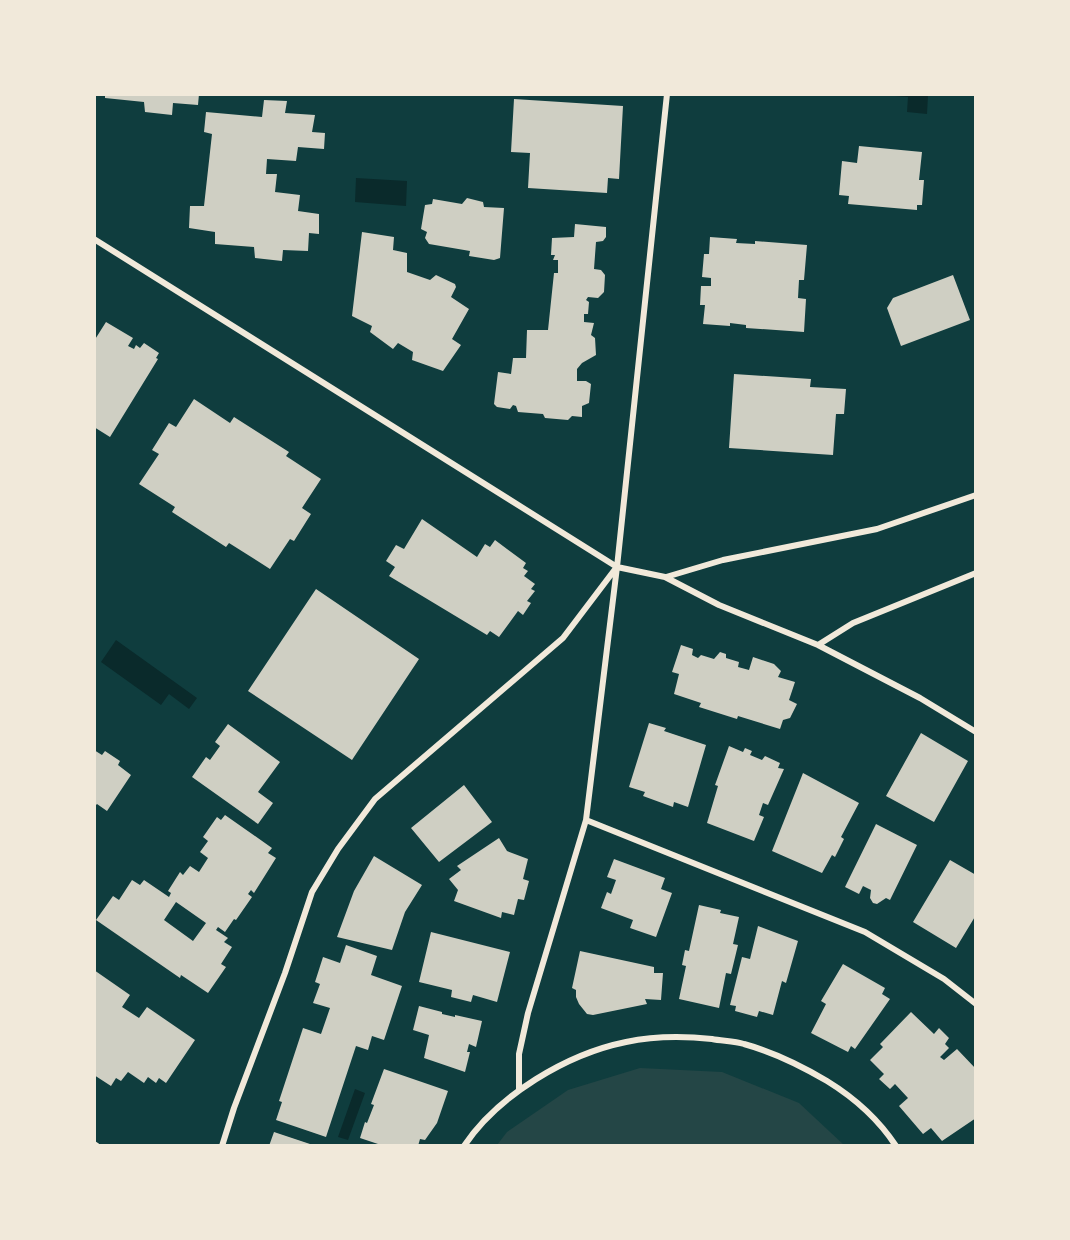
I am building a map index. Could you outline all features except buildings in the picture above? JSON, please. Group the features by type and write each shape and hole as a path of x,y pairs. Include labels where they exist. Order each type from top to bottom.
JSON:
{"street":[{"path":"519,1089 519,1054 528,1013 586,820 667,94"},
{"path":"94,239 616,567 665,577 718,605 818,645 921,698 975,732"},
{"path":"665,577 723,560 877,529 975,495"},
{"path":"222,1146 312,892 338,849 375,799 563,638 616,567"},
{"path":"818,645 853,623 975,573"},
{"path":"586,820 865,932 944,979 975,1004"},
{"path":"464,1146 492,1114 519,1089 570,1060 626,1042 684,1036 742,1043 797,1063 847,1094 889,1135 896,1146"}],"shaded area":[{"path":"883,95 928,95 927,114 907,112 908,97"},
{"path":"356,178 407,181 406,206 355,202"},
{"path":"116,640 197,698 189,709 169,694 161,705 101,662"},
{"path":"640,1068 722,1072 799,1103 844,1145 497,1145 507,1132 568,1090"},
{"path":"355,1089 365,1093 348,1140 338,1137"}]}
